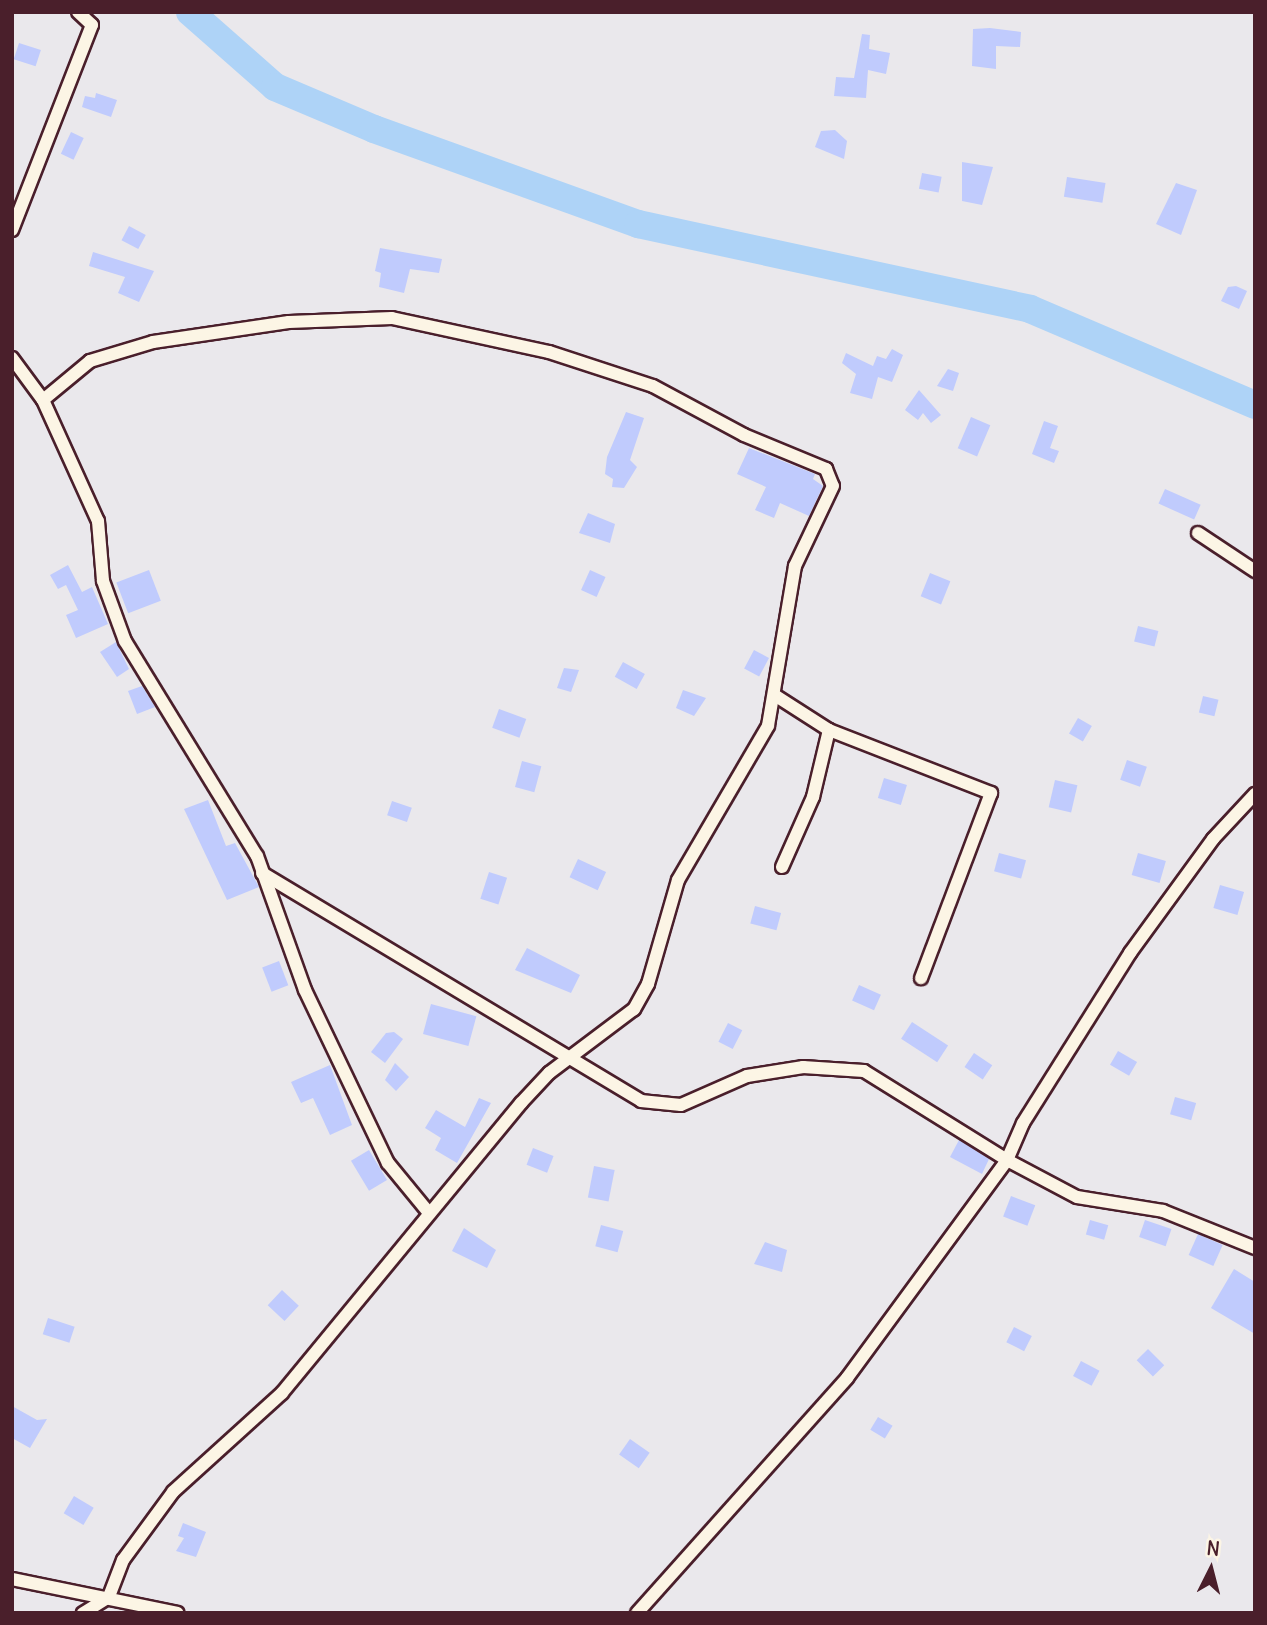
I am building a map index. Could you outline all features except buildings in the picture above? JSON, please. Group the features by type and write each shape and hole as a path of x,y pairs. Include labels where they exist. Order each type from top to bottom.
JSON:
{"street":[{"path":"12,230 92,24 78,12"},
{"path":"43,400 68,376 104,355 236,329 337,319 393,318 457,328 653,386 831,475 830,498 795,566 776,696 742,777 678,880 638,1001 601,1037 567,1060 521,1103 259,1417 173,1492 122,1560 109,1597 83,1613"},
{"path":"12,358 43,400 98,521 103,581 125,641 169,707 262,873 295,966 388,1163 429,1213"},
{"path":"1198,533 1255,571"},
{"path":"776,696 829,730 991,793 921,978"},
{"path":"782,867 813,797 829,730"},
{"path":"637,1613 847,1378 1007,1160 1023,1123 1130,953 1213,838 1255,794"},
{"path":"262,873 567,1060 657,1105 681,1105 761,1074 838,1065 864,1071 1007,1160 1077,1197 1163,1211 1255,1248"},
{"path":"12,1579 178,1613"}],"waterway":[{"path":"190,12 275,87 374,129 638,224 1030,309 1255,405"}]}
